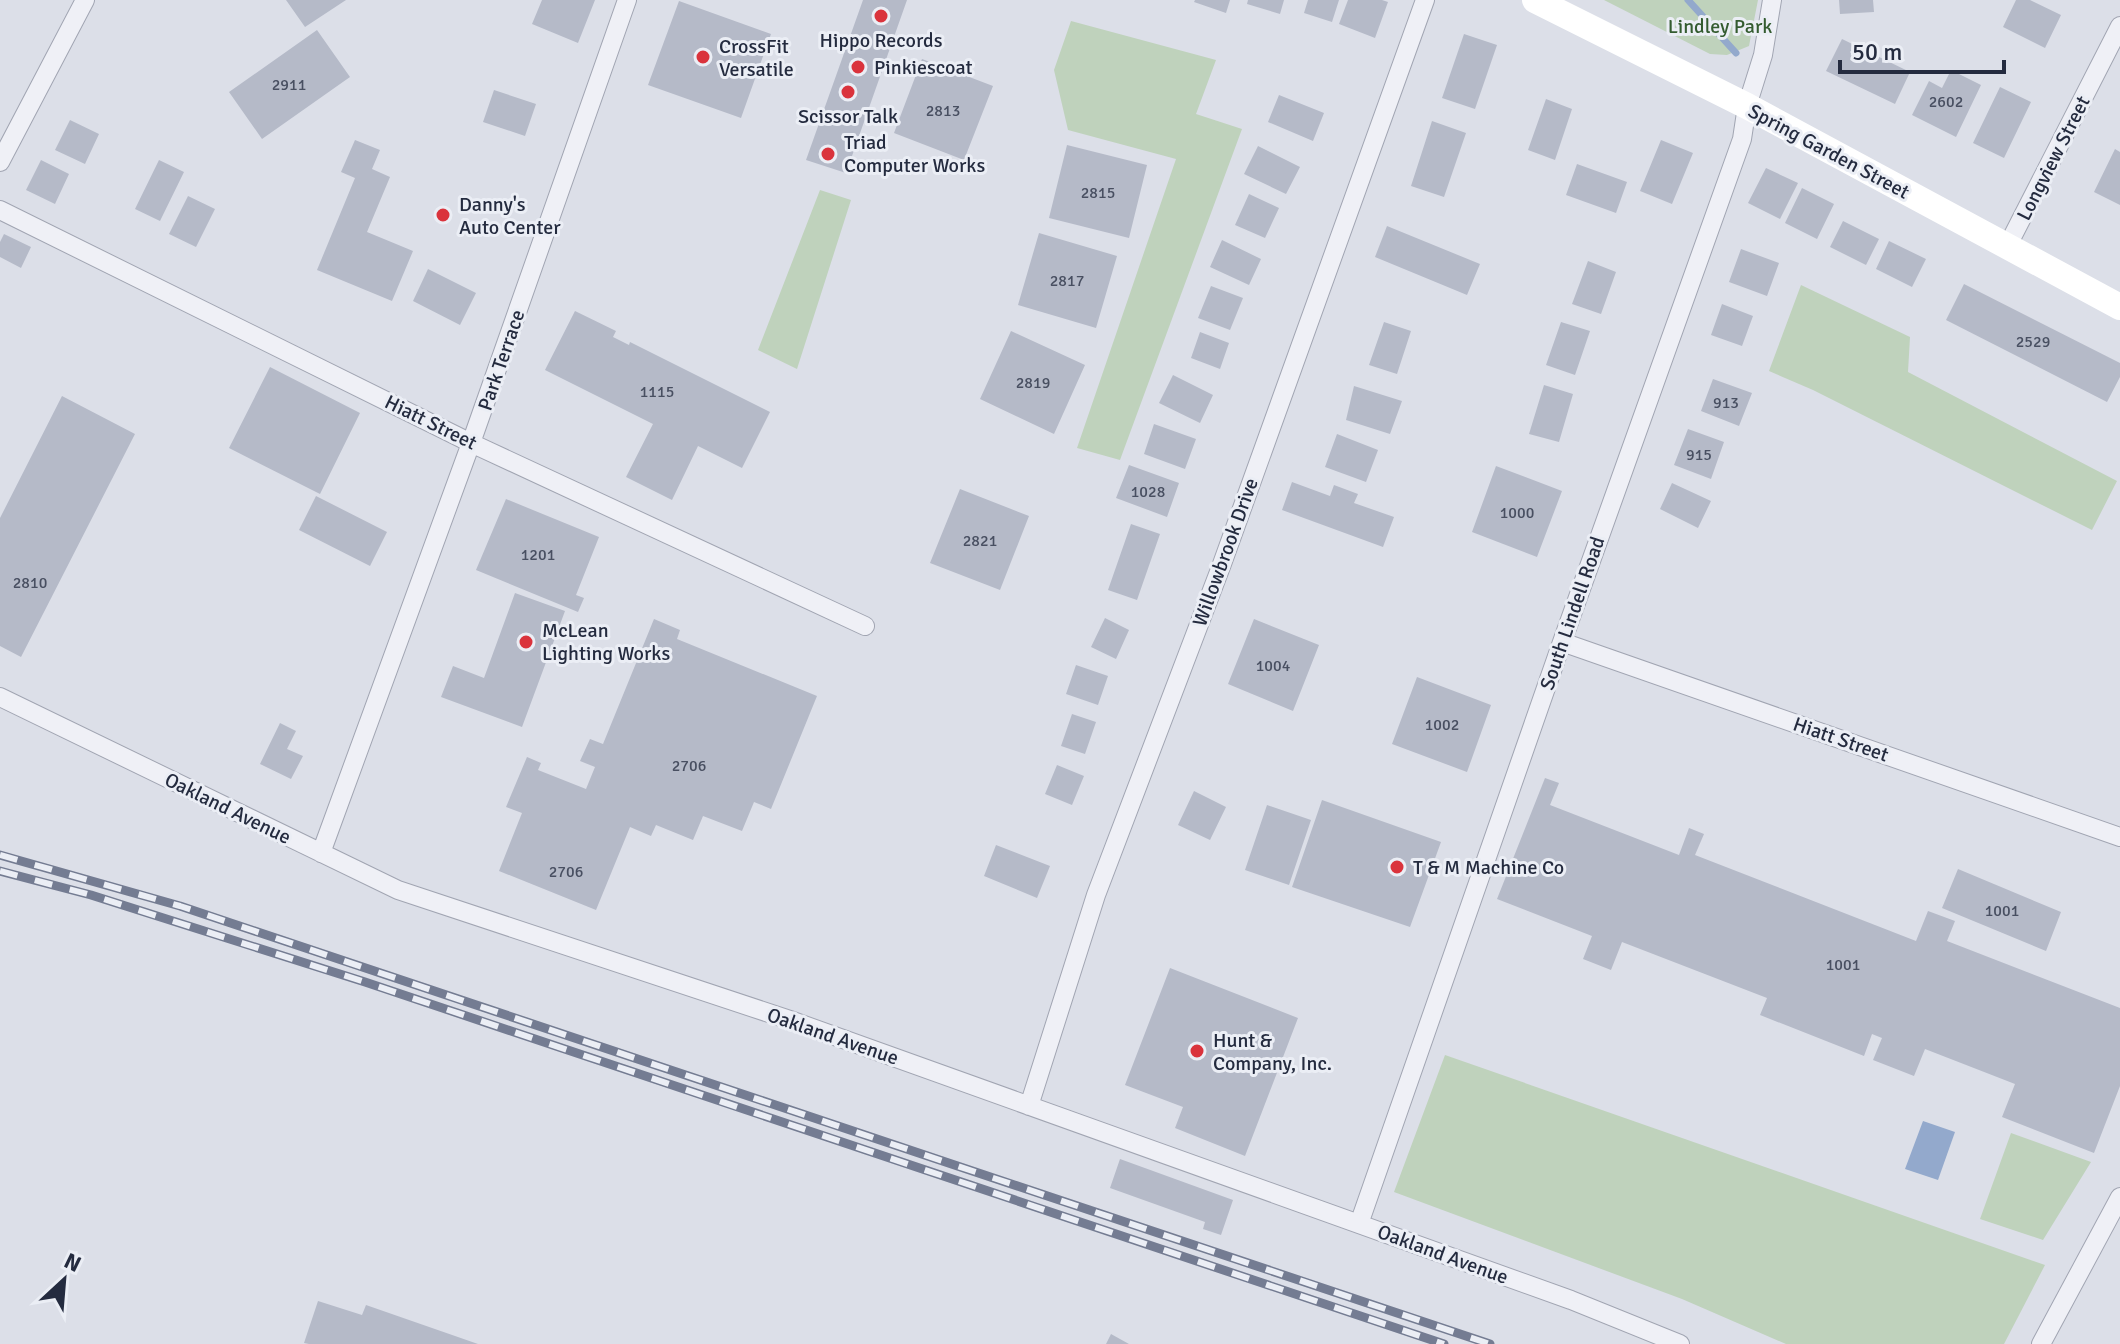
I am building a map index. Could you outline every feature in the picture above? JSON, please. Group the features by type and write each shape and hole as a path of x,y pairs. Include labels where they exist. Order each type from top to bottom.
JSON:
{"main road":[{"name":"Spring Garden Street","path":"1535,0 1747,106 2120,307"}],"street":[{"path":"0,162 85,0"},
{"name":"Park Terrace","path":"321,853 471,443 627,0"},
{"name":"Willowbrook Drive","path":"1029,1106 1096,895 1222,564 1425,0"},
{"name":"South Lindell Road","path":"1359,1224 1742,139 1747,106 1763,55 1772,0"},
{"name":"Longview Street","path":"2007,247 2120,26"},
{"name":"Hiatt Street","path":"0,210 471,443 865,626"},
{"name":"Hiatt Street","path":"1562,642 2120,837"},
{"name":"Oakland Avenue","path":"0,697 398,890 790,1020 1604,1312 1680,1344"},
{"path":"2041,1344 2120,1197"}],"green space":[{"name":"Lindley Park","path":"1604,0 1758,0 1749,46 1727,55 1710,54"},
{"path":"1071,21 1216,60 1196,114 1242,129 1120,460 1077,448 1176,159 1068,130 1054,70"},
{"path":"820,190 851,200 797,369 758,350"},
{"path":"1801,285 1910,337 1908,372 2117,481 2092,530 1769,371"},
{"path":"1445,1055 2045,1265 2004,1344 1786,1344 1682,1299 1394,1192"},
{"path":"2011,1133 2091,1162 2043,1240 1980,1219"}],"water":[{"path":"1923,1121 1955,1132 1938,1180 1905,1169"}],"building":[{"path":"286,0 346,0 305,27"},
{"path":"542,0 595,0 578,43 532,24"},
{"path":"863,0 907,0 846,173 806,160"},
{"path":"1195,0 1230,0 1226,13"},
{"path":"1248,0 1284,0 1280,14 1247,4"},
{"path":"1308,0 1339,0 1332,22 1304,13"},
{"path":"1348,0 1388,2 1375,38 1339,24"},
{"path":"1839,0 1873,0 1874,12 1840,14"},
{"path":"2016,0 2030,0 2061,15 2045,48 2003,27"},
{"path":"679,1 771,34 741,118 648,85"},
{"path":"317,30 350,77 262,139 229,92"},
{"path":"1464,34 1497,45 1475,109 1442,98"},
{"path":"1842,39 1910,72 1895,104 1826,71"},
{"path":"922,59 993,86 964,160 894,133"},
{"path":"1951,70 1981,85 1956,137 1912,115 1929,81 1942,88"},
{"path":"2000,87 2031,102 2004,158 1973,143"},
{"path":"494,90 536,104 525,136 483,122"},
{"path":"1279,95 1324,113 1313,141 1268,122"},
{"path":"1546,99 1572,109 1555,160 1528,150"},
{"path":"70,120 99,134 85,164 55,150"},
{"path":"1432,121 1466,133 1444,197 1411,186"},
{"path":"355,140 380,150 372,169 390,177 367,232 413,251 392,301 317,270 355,178 341,172"},
{"path":"1661,140 1693,153 1672,204 1640,191"},
{"path":"1067,145 1147,165 1129,238 1049,218"},
{"path":"1258,146 1300,167 1286,194 1244,174"},
{"path":"2115,149 2120,152 2120,205 2094,192"},
{"path":"41,160 69,174 55,204 26,190"},
{"path":"159,160 184,172 160,221 135,209"},
{"path":"1577,164 1627,182 1616,213 1566,195"},
{"path":"1766,168 1798,183 1780,219 1748,203"},
{"path":"1802,188 1834,204 1817,239 1785,223"},
{"path":"1249,194 1279,208 1265,238 1235,225"},
{"path":"188,196 215,209 196,247 169,234"},
{"path":"1843,221 1879,239 1866,265 1830,247"},
{"path":"1387,226 1480,264 1467,295 1375,257"},
{"path":"1039,233 1117,256 1096,328 1018,305"},
{"path":"4,234 31,247 21,268 0,257 0,242"},
{"path":"1222,240 1261,259 1249,285 1210,267"},
{"path":"1889,241 1926,259 1912,287 1876,269"},
{"path":"1741,249 1779,263 1767,296 1729,282"},
{"path":"1588,261 1616,272 1601,314 1572,304"},
{"path":"428,269 476,293 460,325 413,301"},
{"path":"1964,284 2120,363 2120,377 2107,402 1946,320"},
{"path":"1211,286 1243,298 1230,330 1198,318"},
{"path":"1722,304 1753,316 1742,346 1711,335"},
{"path":"575,311 616,331 613,337 629,345 630,342 770,412 742,468 698,446 672,500 626,477 653,424 545,370"},
{"path":"1384,322 1411,331 1397,374 1369,365"},
{"path":"1561,322 1590,331 1575,375 1546,365"},
{"path":"1011,331 1085,365 1054,434 980,399"},
{"path":"1200,332 1229,343 1220,369 1191,358"},
{"path":"270,367 360,413 320,494 229,448"},
{"path":"1173,375 1213,395 1200,423 1159,403"},
{"path":"1713,379 1752,393 1739,426 1701,411"},
{"path":"1544,385 1573,394 1559,442 1529,434"},
{"path":"1354,386 1402,401 1390,434 1346,420"},
{"path":"62,396 135,434 21,657 0,646 0,518"},
{"path":"1154,424 1196,439 1185,469 1144,454"},
{"path":"1688,429 1724,442 1711,479 1674,465"},
{"path":"1337,434 1378,450 1366,482 1325,467"},
{"path":"1129,465 1179,483 1167,517 1116,498"},
{"path":"1496,466 1562,491 1537,557 1472,532"},
{"path":"1292,482 1330,496 1334,485 1358,494 1354,503 1394,517 1383,547 1282,510"},
{"path":"1672,483 1711,501 1698,528 1660,509"},
{"path":"960,489 1029,516 1000,590 930,563"},
{"path":"316,496 387,532 370,566 299,530"},
{"path":"506,499 599,537 576,595 584,598 578,612 476,570"},
{"path":"1131,524 1160,534 1137,600 1108,590"},
{"path":"515,593 565,611 522,727 441,697 453,666 484,678"},
{"path":"1105,618 1129,630 1116,659 1091,647"},
{"path":"654,619 680,630 677,639 817,696 771,809 754,802 742,831 703,816 693,840 656,825 651,836 630,827 596,910 499,871 522,813 506,807 527,757 541,763 538,770 586,789 595,767 580,761 590,739 603,744"},
{"path":"1254,619 1319,645 1293,711 1228,684"},
{"path":"1076,665 1108,676 1098,705 1066,694"},
{"path":"1417,677 1491,705 1467,772 1392,744"},
{"path":"1072,714 1096,722 1085,754 1061,746"},
{"path":"280,723 296,731 287,749 303,756 291,779 260,764"},
{"path":"1057,765 1084,776 1072,805 1045,794"},
{"path":"1545,778 1559,783 1550,805 1679,855 1689,828 1704,834 1695,855 1916,941 1928,911 1955,921 1947,941 2120,1008 2120,1086 2094,1153 2002,1117 2015,1084 1925,1049 1914,1076 1873,1060 1882,1038 1872,1034 1864,1056 1760,1015 1767,998 1622,942 1611,970 1583,959 1592,936 1497,899"},
{"path":"1194,791 1226,807 1210,840 1178,825"},
{"path":"1322,800 1441,842 1410,927 1292,887"},
{"path":"1267,805 1311,820 1289,885 1245,870"},
{"path":"996,845 1050,866 1037,898 984,876"},
{"path":"1958,869 2061,912 2046,951 1942,908"},
{"path":"1170,968 1298,1018 1245,1156 1175,1128 1183,1107 1125,1085"},
{"path":"1120,1159 1233,1200 1221,1235 1203,1229 1205,1222 1110,1188"},
{"path":"318,1301 362,1315 366,1305 478,1344 304,1343"},
{"path":"1111,1334 1129,1344 1106,1344"}],"waterway":[{"path":"1688,0 1736,53"}],"railway":[{"path":"0,855 180,906 1490,1344"},
{"path":"0,871 91,895 365,982 1444,1344"}],"place":[{"name":"Hippo Records","path":"881,16"},
{"name":"CrossFit Versatile","path":"703,57"},
{"name":"Pinkiescoat","path":"858,67"},
{"name":"Scissor Talk","path":"848,92"},
{"name":"Triad Computer Works","path":"828,154"},
{"name":"Danny's Auto Center","path":"443,215"},
{"name":"McLean Lighting Works","path":"526,642"},
{"name":"T & M Machine Co","path":"1397,867"},
{"name":"Hunt & Company, Inc.","path":"1197,1051"}]}
